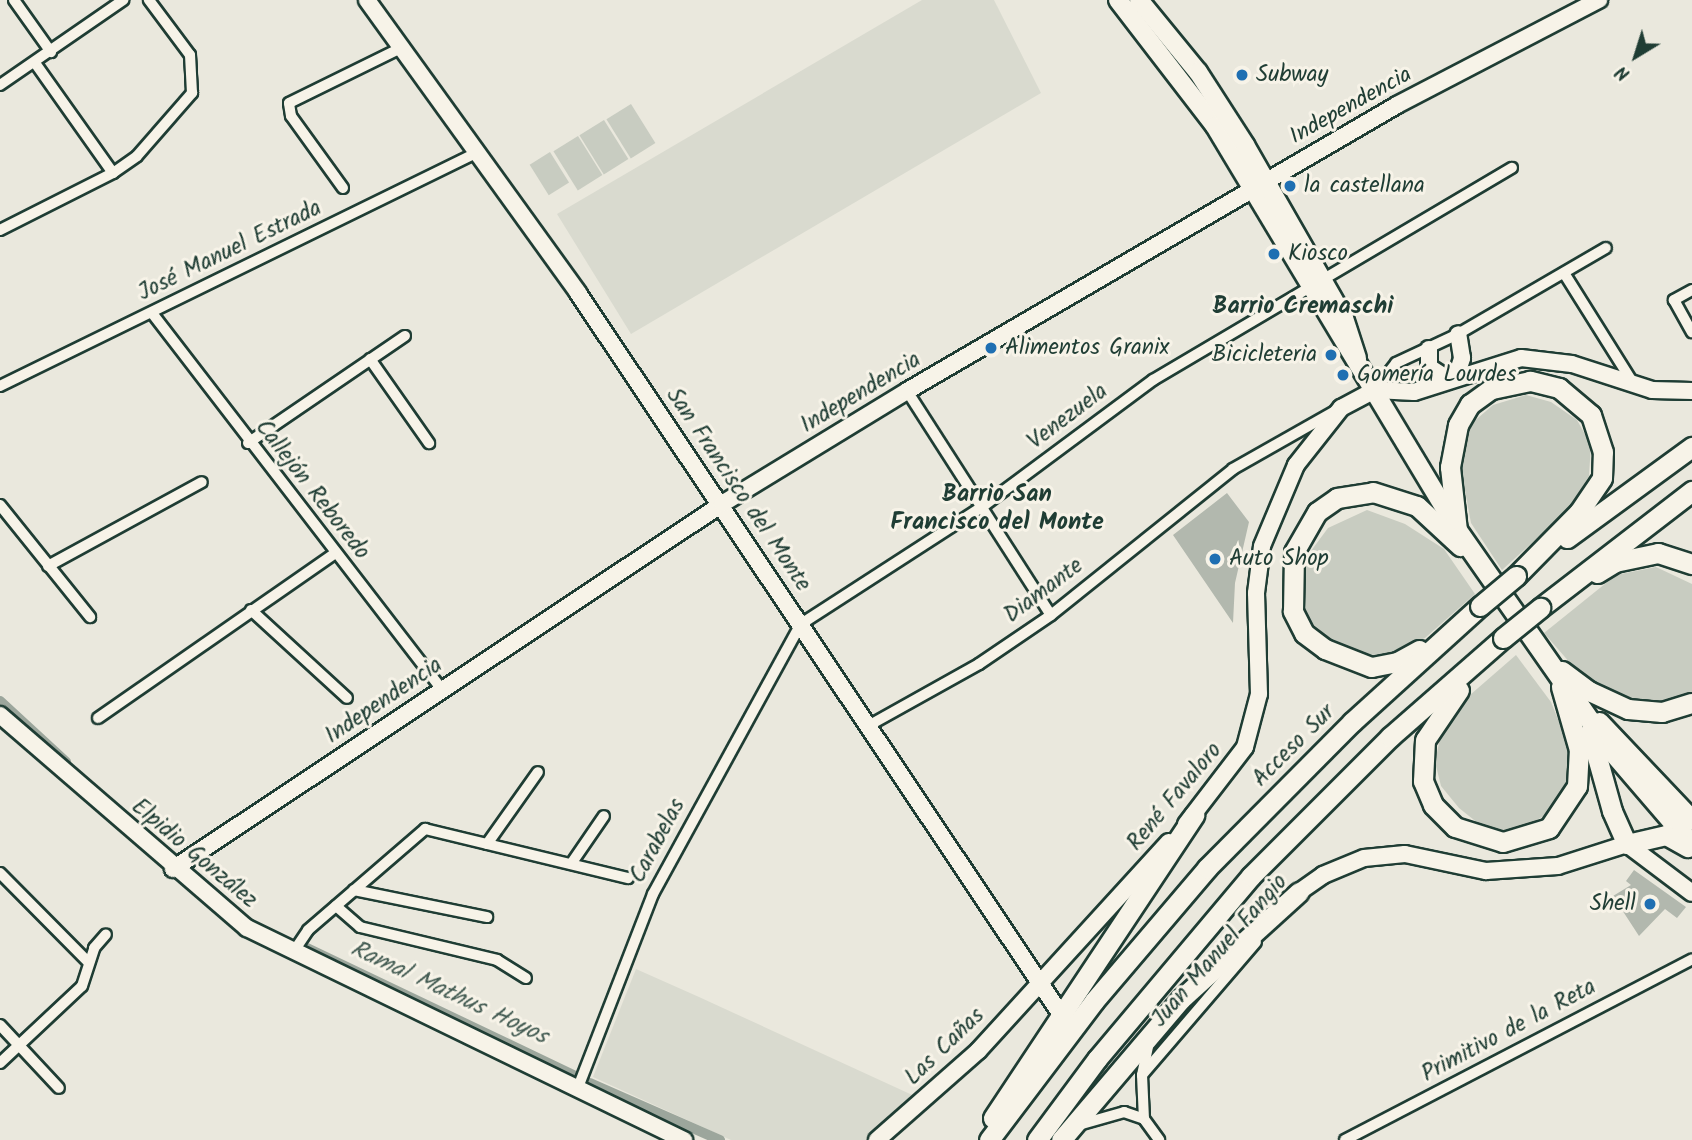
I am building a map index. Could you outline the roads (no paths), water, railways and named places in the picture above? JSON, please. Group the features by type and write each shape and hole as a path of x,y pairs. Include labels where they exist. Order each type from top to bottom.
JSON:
{"highway":[{"path":"1516,576 1579,512 1602,478 1600,435 1577,400 1545,383 1518,381 1491,389 1470,404 1452,443 1457,530 1508,609 1609,748 1692,845"},
{"name":"Acceso Sur","path":"989,1140 1094,1002 1207,867 1352,722 1516,576 1692,447"},
{"path":"1037,1140 1114,1038 1251,876 1390,737 1503,638 1692,491"},
{"path":"1479,567 1417,506 1373,492 1353,493 1317,512 1303,531 1290,585 1293,611 1304,632 1350,662 1371,667 1415,653 1480,606"},
{"path":"1540,608 1615,562 1636,555 1658,553 1692,565"},
{"path":"1503,638 1442,709 1421,757 1433,805 1455,827 1503,842 1529,838 1564,811 1577,786 1579,750 1558,676"},
{"path":"1537,650 1589,691 1628,709 1662,712 1692,703"},
{"path":"1580,705 1618,737 1692,820"},
{"path":"1580,705 1612,811 1627,844 1667,835 1692,850"},
{"path":"980,1140 1060,1013 1194,816"},
{"path":"1063,1139 1151,1032 1299,892"}],"main road":[{"path":"1118,0 1192,92 1258,184"},
{"path":"1139,0 1198,72 1316,284 1339,341 1357,358 1457,530"}],"street":[{"path":"14,0 51,52"},
{"path":"0,85 123,0"},
{"path":"0,230 113,173 137,156 192,93 190,55 149,0"},
{"name":"San Francisco del Monte","path":"367,0 478,152 722,504 1060,1013"},
{"name":"Independencia","path":"173,869 722,504 907,391 1258,184 1599,0"},
{"path":"343,188 290,116 289,103 403,47"},
{"path":"35,63 113,173"},
{"name":"José Manuel Estrada","path":"0,386 478,152"},
{"name":"Venezuela","path":"801,624 982,507 1153,380 1512,168"},
{"path":"1606,248 1458,334 1392,365 1375,390 1405,394 1502,361 1541,358 1671,393 1692,391"},
{"path":"1563,272 1633,383"},
{"path":"1692,290 1674,300 1692,332"},
{"name":"Callejón Reboredo","path":"152,313 248,443 442,689"},
{"path":"1452,378 1462,358 1458,334"},
{"path":"248,443 405,336"},
{"path":"1429,349 1429,367 1452,378"},
{"path":"370,359 429,443"},
{"name":"René Favaloro","path":"1039,980 1194,816 1233,770 1255,722 1256,593 1268,523 1296,464 1341,408 1375,390"},
{"path":"907,391 1051,615"},
{"name":"Diamante","path":"868,726 979,664 1051,615 1233,469 1296,429 1341,408"},
{"path":"48,566 202,482"},
{"path":"0,505 90,617"},
{"path":"98,718 334,554"},
{"path":"251,610 347,698"},
{"name":"Carabelas","path":"577,1090 653,894 801,624"},
{"name":"Elpidio González","path":"0,715 173,869 247,928 684,1140"},
{"path":"487,844 538,772"},
{"path":"571,864 604,816"},
{"path":"294,951 336,906 425,829 628,878"},
{"path":"1627,844 1692,893"},
{"name":"Juan Manuel Fangio","path":"1142,1075 1299,892 1323,875 1364,858 1405,854 1486,871 1558,866 1627,844"},
{"path":"0,873 88,962"},
{"path":"354,890 486,917"},
{"path":"336,906 360,927 497,960 527,978"},
{"path":"0,1063 82,986 88,962 106,934"},
{"name":"Primitivo de la Reta","path":"1345,1140 1692,959"},
{"name":"Las Cañas","path":"877,1140 978,1051 1039,980"},
{"path":"0,1025 59,1088"},
{"path":"1151,1032 1142,1075 1144,1119 1159,1140"},
{"path":"1063,1139 1108,1112 1144,1119"}],"waterway":[{"name":"Ramal Mathus Hoyos","path":"0,701 66,762"},
{"name":"Ramal Mathus Hoyos","path":"307,948 573,1075"},
{"name":"Ramal Mathus Hoyos","path":"590,1083 720,1140"}],"place":[{"name":"Subway","path":"1242,75"},
{"name":"la castellana","path":"1290,186"},
{"name":"Kiosco","path":"1274,254"},
{"name":"Alimentos Granix","path":"991,348"},
{"name":"Bicicleteria","path":"1331,355"},
{"name":"Gomería Lourdes","path":"1343,375"},
{"name":"Auto Shop","path":"1215,559"},
{"name":"Shell","path":"1650,904"}],"district":[{"name":"Barrio Cremaschi","path":"1303,307"},
{"name":"Barrio San Francisco del Monte","path":"997,509"}]}
